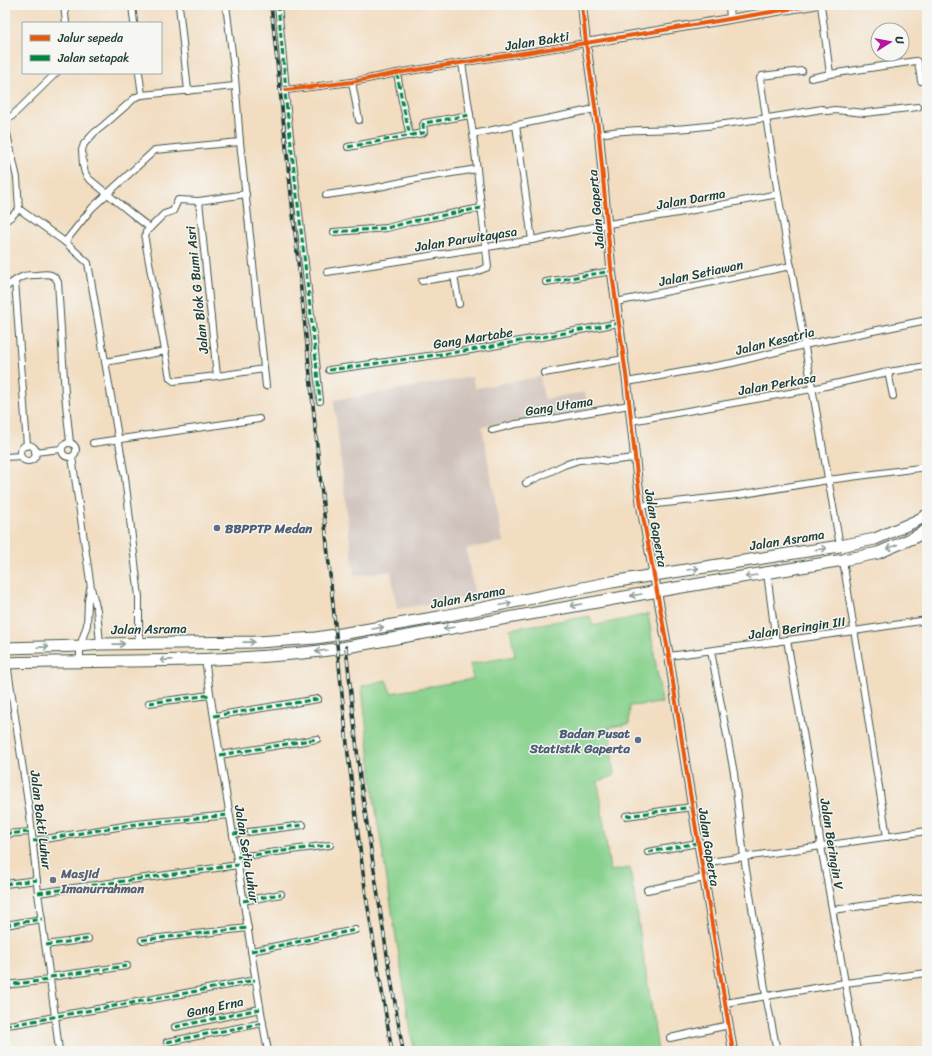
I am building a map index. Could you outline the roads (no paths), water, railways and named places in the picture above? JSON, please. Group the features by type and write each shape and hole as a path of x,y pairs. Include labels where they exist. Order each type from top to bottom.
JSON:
{"highway":[{"name":"Jalan Asrama","path":"5,648 100,644 258,642 316,638 439,617 612,582 840,546 875,538 899,529 927,515"},
{"name":"Jalan Asrama","path":"6,663 205,659 298,654 336,649 878,553 913,538 927,530"}],"street":[{"path":"64,5 66,22"},
{"path":"132,5 134,22"},
{"path":"179,5 188,91"},
{"path":"226,5 235,78 240,142 266,386"},
{"path":"278,5 286,90 285,94 320,401"},
{"name":"Jalan Gaperta","path":"582,5 599,134 612,271 627,382 641,506 669,656 692,807 733,1051"},
{"path":"729,5 730,19"},
{"name":"Jalan Bakti","path":"286,90 352,82 397,73 813,5"},
{"path":"821,5 830,74"},
{"path":"811,78 916,61 918,62 921,81"},
{"path":"422,281 473,273 487,268 488,266 473,134 462,63"},
{"path":"802,70 760,77 778,194 840,546"},
{"path":"397,73 410,136"},
{"path":"5,221 19,209 17,178 5,124 55,74"},
{"path":"139,74 142,96"},
{"path":"352,82 359,120"},
{"path":"150,228 88,178 85,174 83,166 82,150 84,144 94,133 137,97 235,86"},
{"path":"599,134 639,130 687,128 822,109 827,111 835,110 865,113 918,107"},
{"path":"473,134 595,109"},
{"path":"348,147 410,136 424,132 424,123 470,115"},
{"path":"516,125 532,240"},
{"path":"65,242 92,208 155,150 240,142"},
{"path":"326,195 374,188 421,178 477,169"},
{"path":"246,194 199,201 178,200 173,211 164,214 146,232 146,240 170,378 174,381 264,369"},
{"name":"Jalan Darma","path":"608,224 678,213 778,194"},
{"name":"Jalan Blok G Bumi Asri","path":"199,201 217,376"},
{"path":"334,232 392,227 413,221 481,208"},
{"path":"19,209 65,242 88,263 126,484 139,597 138,644"},
{"name":"Jalan Parwitayasa","path":"326,272 532,240 608,224"},
{"name":"Jalan Setiawan","path":"616,302 791,266"},
{"path":"546,282 612,271"},
{"path":"5,288 25,276 46,274 53,276 58,282 65,394 70,443"},
{"path":"454,276 459,304"},
{"path":"15,281 27,446"},
{"name":"Jalan Kesatria","path":"627,382 732,363 804,345 927,320"},
{"name":"Gang Martabe","path":"329,370 471,350 619,323"},
{"path":"105,362 166,351"},
{"path":"544,373 624,358"},
{"name":"Jalan Perkasa","path":"631,421 812,389 888,372 927,366"},
{"path":"888,372 893,396"},
{"name":"Gang Utama","path":"492,430 516,424 629,405"},
{"path":"93,444 259,419"},
{"path":"72,457 64,456 62,449 65,444 74,444 76,448 75,455 72,457 91,588 97,610 100,644"},
{"path":"5,457 20,456 26,461 30,461 35,456 34,448 27,446 23,448 20,452 20,456"},
{"path":"35,452 62,449"},
{"path":"526,484 564,465 579,460 595,459 608,461 635,461"},
{"path":"641,506 738,495 828,480 927,467"},
{"path":"843,560 887,836"},
{"path":"767,573 776,642"},
{"path":"80,662 80,646 87,625 88,601 91,588"},
{"name":"Jalan Beringin III","path":"669,656 927,620"},
{"path":"87,625 98,625"},
{"name":"Jalan Beringin V","path":"787,640 857,1051"},
{"path":"711,650 734,772 744,857 776,1051"},
{"name":"Jalan Setia Luhur","path":"205,659 248,928 250,951 268,1051"},
{"name":"Jalan Bakti Luhur","path":"6,663 29,808 38,893 46,944 59,1051"},
{"path":"149,703 210,695"},
{"path":"214,716 318,699"},
{"path":"220,755 316,739"},
{"path":"626,816 692,807"},
{"path":"33,841 136,824 230,815"},
{"path":"233,834 303,825"},
{"path":"702,863 927,831"},
{"path":"5,834 31,832"},
{"path":"648,852 698,843"},
{"path":"237,857 330,845"},
{"path":"38,893 238,865"},
{"path":"647,890 704,878"},
{"path":"5,884 37,880"},
{"path":"243,901 281,894"},
{"path":"833,910 927,897"},
{"path":"5,925 42,920"},
{"path":"142,940 248,928"},
{"path":"250,951 355,930"},
{"path":"46,944 88,939"},
{"path":"5,985 127,966"},
{"path":"725,1003 845,983 927,973"},
{"path":"5,1025 21,1024 55,1016 255,980"},
{"name":"Gang Erna","path":"175,1027 260,1008"},
{"path":"167,1042 263,1023"},
{"path":"670,1038 729,1025"}],"railway":[{"path":"271,5 348,754 366,896 392,1051"},
{"path":"346,647 360,778 403,1051"}],"place":[{"name":"BBPPTP Medan","path":"217,528"},
{"name":"Badan Pusat Statistik Gaperta","path":"638,740"},
{"name":"Masjid Imanurrahman","path":"53,880"}]}
